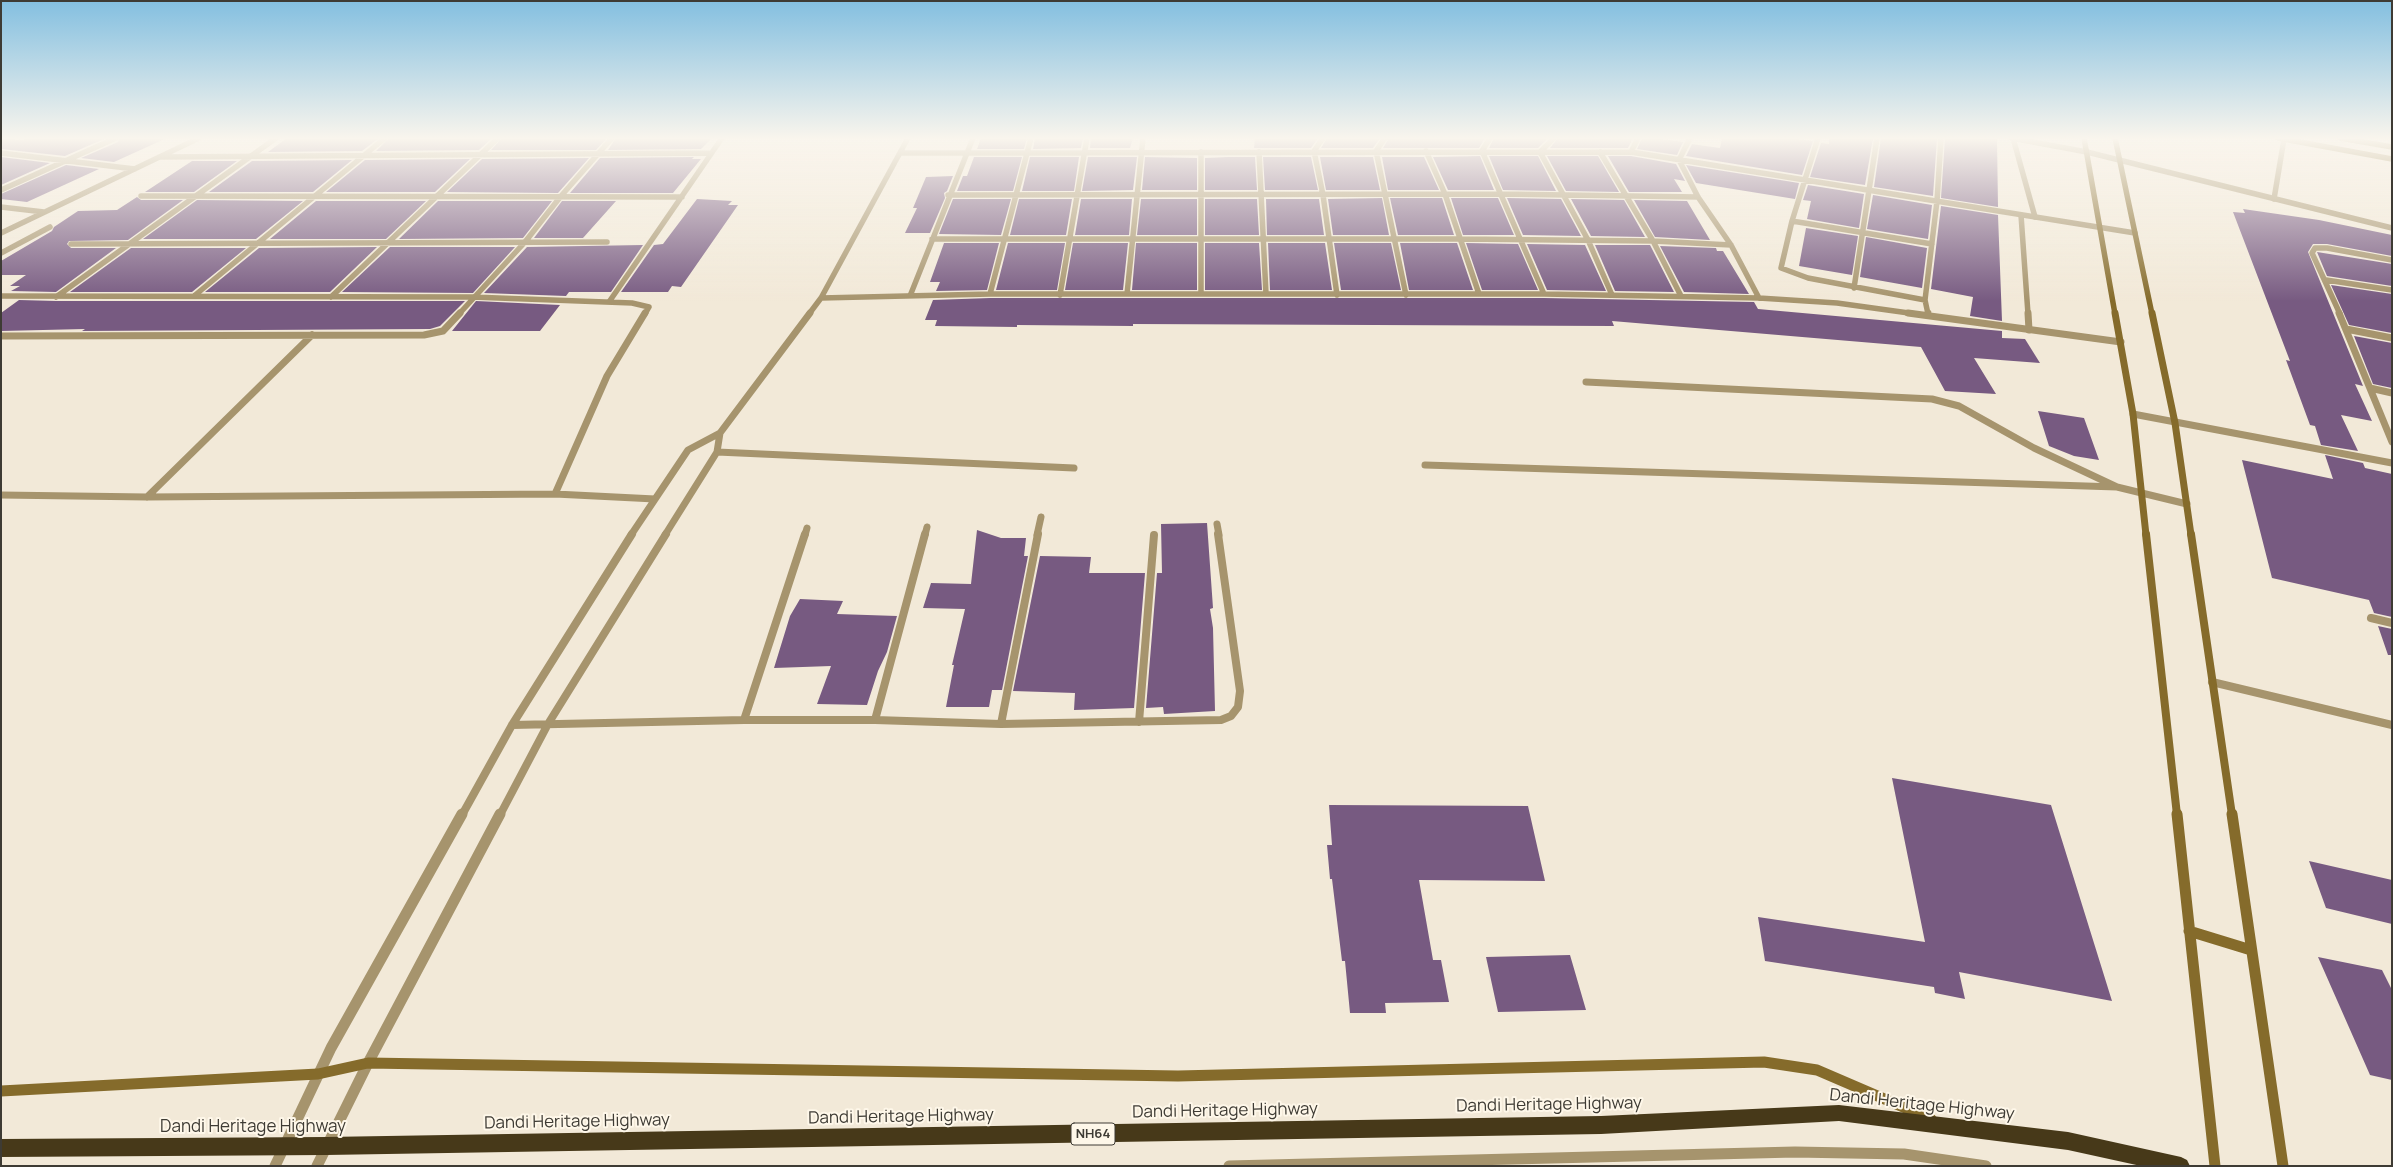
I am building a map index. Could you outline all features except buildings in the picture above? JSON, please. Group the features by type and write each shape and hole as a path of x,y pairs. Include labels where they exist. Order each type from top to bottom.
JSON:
{"highway":[{"name":"Dandi Heritage Highway","path":"1,1148 284,1147 1601,1125 1839,1114 2068,1141 2181,1166"}],"street":[{"path":"1,233 86,192"},
{"path":"56,297 199,192"},
{"path":"194,296 319,192"},
{"path":"331,298 442,192"},
{"path":"1,336 424,335 438,333 443,331 472,297 525,242 564,192"},
{"path":"609,302 685,192"},
{"path":"275,1166 318,1074 512,725 655,499 688,450 720,433 821,298 879,192"},
{"path":"1201,294 1202,192"},
{"path":"1624,192 1653,241 1681,296"},
{"path":"1696,192 1731,245 1760,298"},
{"path":"1801,192 1792,221 1781,268 1795,275 1854,288 1925,300"},
{"path":"1854,288 1864,232 1868,192"},
{"path":"1888,192 2135,233"},
{"path":"1928,316 1925,300 1938,192"},
{"path":"2028,192 2035,217"},
{"path":"2094,192 2133,414 2215,1166"},
{"path":"2127,192 2175,423 2283,1166"},
{"path":"2248,192 2392,228"},
{"path":"2274,199 2275,192"},
{"path":"990,294 1015,194"},
{"path":"910,296 948,195 1135,194 1202,196 1260,194 1565,194 1634,197 1698,197"},
{"path":"1127,294 1135,194"},
{"path":"1260,194 1266,294"},
{"path":"1445,194 1479,294"},
{"path":"1502,194 1544,294"},
{"path":"1565,194 1588,240 1612,294"},
{"path":"1060,295 1076,195"},
{"path":"1323,195 1338,295"},
{"path":"1385,195 1406,294"},
{"path":"141,196 682,197"},
{"path":"1,206 45,212"},
{"path":"2021,215 2030,330"},
{"path":"1792,221 1932,244"},
{"path":"1,253 50,227"},
{"path":"932,238 1202,240 1461,239 1522,241 1588,240 1653,241 1662,243 1731,245"},
{"path":"71,244 130,242 607,242"},
{"path":"2392,260 2338,249 2315,248 2312,253 2326,280 2392,442"},
{"path":"2326,280 2392,290"},
{"path":"821,298 990,294 1612,294 1760,298 1837,303 2121,342"},
{"path":"1,296 331,298 472,297 632,303 649,307 607,376 556,494"},
{"path":"2346,329 2392,338"},
{"path":"147,497 312,335"},
{"path":"1586,382 1932,399 1959,406 2034,448 2118,486 2142,494 2187,504"},
{"path":"2370,388 2392,393"},
{"path":"2133,414 2392,463"},
{"path":"318,1166 326,1146 368,1063 548,724 717,452 720,433"},
{"path":"717,452 1074,468"},
{"path":"1425,465 2118,486"},
{"path":"1,495 147,497 556,494 655,499"},
{"path":"1001,724 1041,517"},
{"path":"512,725 744,720 875,720 1001,724 1221,720 1231,716 1238,707 1240,691 1217,524"},
{"path":"875,720 927,527"},
{"path":"744,720 807,528"},
{"path":"1139,722 1154,535"},
{"path":"2371,618 2392,623"},
{"path":"2212,682 2392,725"},
{"path":"2189,931 2251,950"},
{"path":"1,1091 318,1074 368,1063 1178,1076 1764,1062 1817,1070 1950,1127"},
{"path":"1229,1166 1795,1152 1904,1154 1986,1166"}]}
